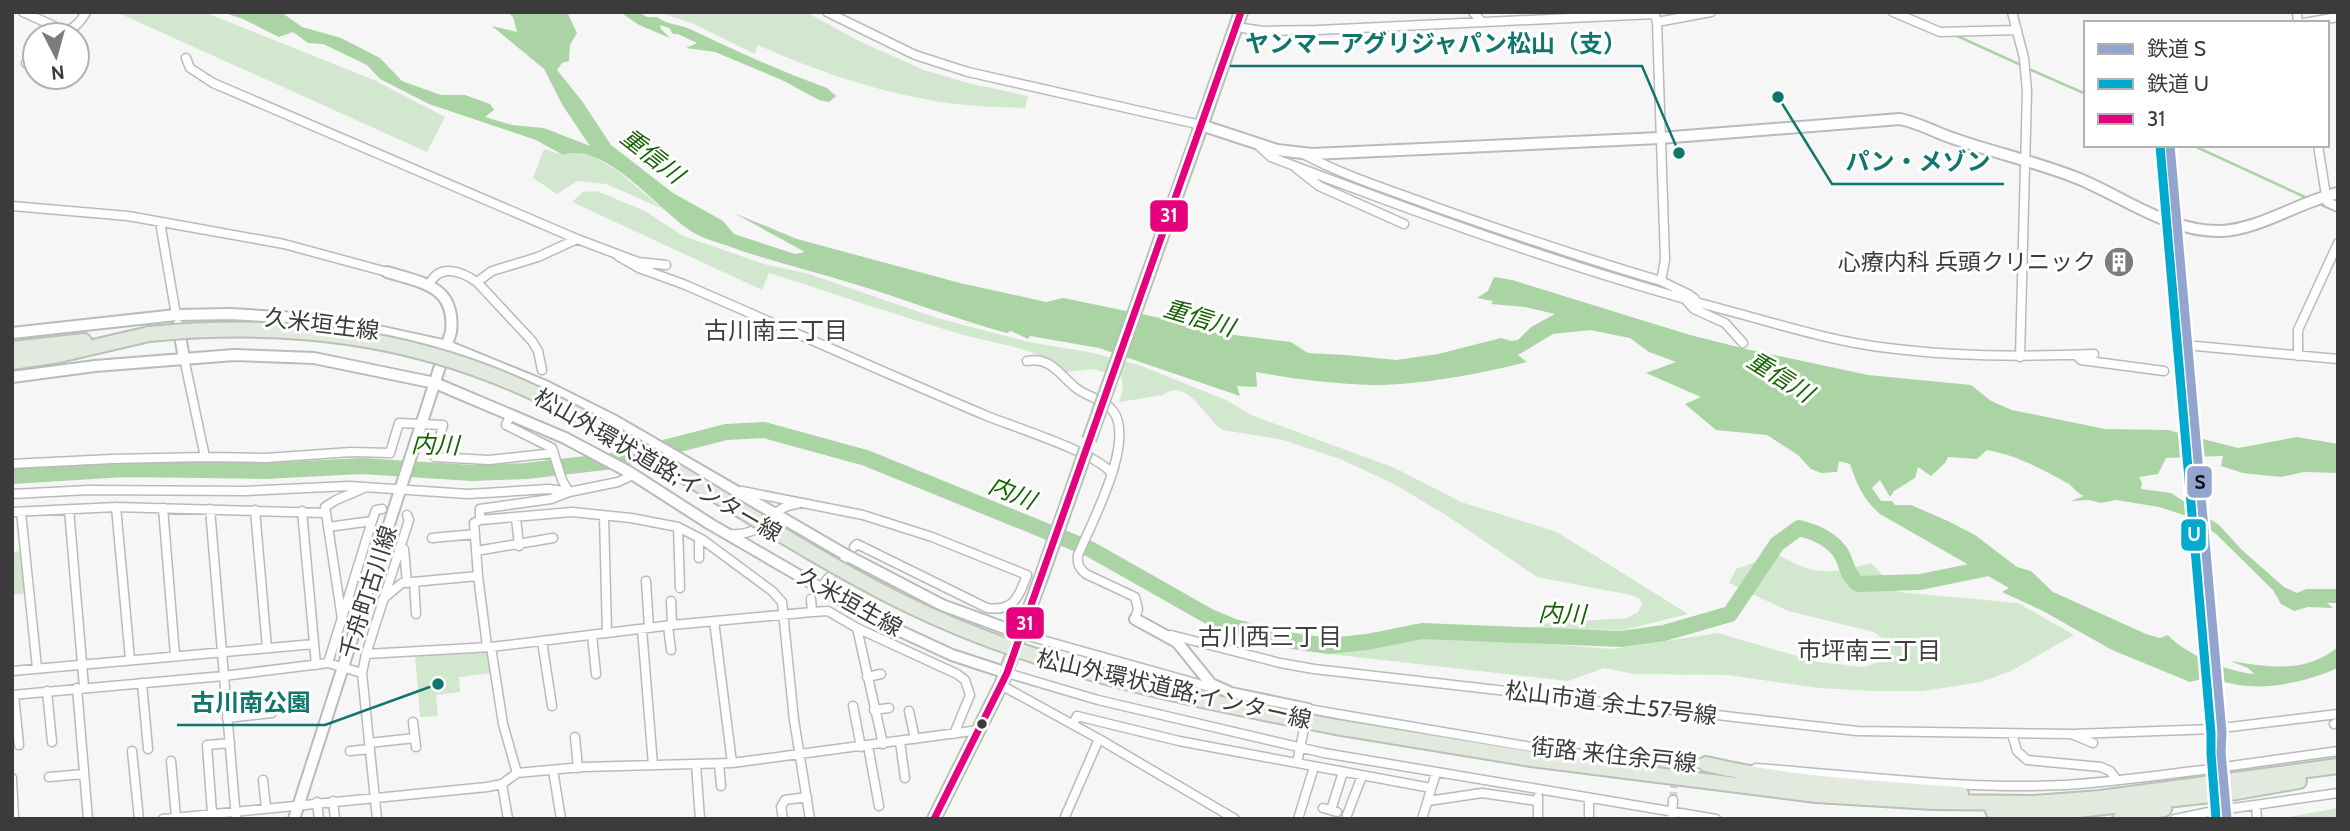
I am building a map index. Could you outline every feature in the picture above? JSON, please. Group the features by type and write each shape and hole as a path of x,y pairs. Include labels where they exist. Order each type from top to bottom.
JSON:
{"highway":[{"name":"松山外環状道路;インター線","path":"12,349 149,334 267,328 352,337 428,354 538,395 697,483 882,592 956,627 1032,656 1093,674 1184,696 1336,727 1544,761 1816,794 1933,802 2034,803 2165,790 2338,766"},
{"name":"松山外環状道路;インター線","path":"12,362 59,355 149,334"},
{"path":"1706,764 1792,781 1974,795 2033,797 2165,790"},
{"name":"松山外環状道路;インター線","path":"1933,802 2013,814 2043,814 2237,792 2338,774"},
{"path":"2120,819 2237,792"}],"main road":[{"path":"934,819 1004,679 1021,635 1241,12"},
{"path":"1200,129 1277,150 1302,153 1660,138 1900,119 1917,122 1954,139 2026,159 2080,179 2151,215 2188,226 2214,230 2234,229 2338,193"},
{"path":"387,272 429,285 442,294 451,310 447,346 421,428"},
{"name":"久米垣生線","path":"12,333 176,315 230,314 312,319 447,346 545,386 615,421 846,555 942,605 1021,635"},
{"path":"176,315 184,358"},
{"name":"久米垣生線","path":"12,377 234,355 314,358 435,383 565,438 631,474 874,619 1004,679"},
{"name":"千舟町古川線","path":"294,819 421,428"},
{"name":"松山市道 余土57号線","path":"1135,619 1159,631"},
{"path":"1159,631 1177,642 1211,684 1231,693"},
{"name":"街路 来住余戸線","path":"1231,693 1308,709"}],"street":[{"path":"23,12 43,21"},
{"path":"827,12 915,55 968,72 1200,129"},
{"path":"1473,12 1481,21"},
{"path":"1236,27 1263,31 1318,30 1711,12"},
{"path":"1893,12 1948,32 2017,30"},
{"path":"2012,12 2026,75 2020,358"},
{"path":"1655,16 1665,260 1661,281"},
{"path":"2315,21 2338,17"},
{"path":"186,58 190,68 213,82 618,256 663,278 683,284 1074,450 1104,466 1112,474"},
{"path":"1257,144 1271,157 1532,252 1685,299 1823,336 1885,348 1937,354 2020,358 2094,354"},
{"path":"2318,147 2327,202 2338,207"},
{"path":"1302,153 1337,172 1547,246 1661,281 1688,293 1699,303"},
{"path":"1294,165 1298,172 1319,186 1404,224"},
{"path":"12,206 107,213 160,222 284,244 387,272"},
{"path":"160,222 176,315"},
{"path":"477,282 492,271 538,257 577,239"},
{"path":"2298,356 2298,330 2338,243"},
{"path":"618,256 638,262 666,265"},
{"path":"429,285 433,276 442,271 454,271 477,282 531,341 538,351 542,370"},
{"path":"1685,299 1694,309 1725,323 1743,343"},
{"path":"2196,346 2338,359"},
{"path":"2076,355 2081,360 2164,371"},
{"path":"184,358 205,457"},
{"path":"1027,361 1035,359 1053,366 1075,387 1111,408 1115,414 1120,438 1112,474 1078,555 1078,561 1080,568 1086,573 1135,597 1138,609 1135,619"},
{"path":"511,414 506,425 552,449 569,492"},
{"path":"12,464 205,457 266,458 351,452 390,453 399,423 421,428 443,425 435,457 489,460 554,454"},
{"path":"517,773 503,724 489,647 478,576 474,523 479,517 480,509 551,499 569,492 618,482 631,474"},
{"path":"12,494 89,490 198,492 349,486 468,494 549,489 569,492"},
{"path":"342,618 325,507 362,489 376,487"},
{"path":"727,487 750,494 807,502 874,518 932,537 1027,575 1018,598 997,610 987,608 857,544 854,547"},
{"path":"727,533 743,535 755,531 789,505 807,502"},
{"path":"37,668 17,512 116,507 326,513"},
{"path":"116,507 130,659"},
{"path":"163,508 175,654"},
{"path":"69,509 82,664 88,819"},
{"path":"210,509 235,815"},
{"path":"328,663 372,521 376,510 382,509"},
{"path":"256,510 267,648"},
{"path":"302,511 316,665"},
{"path":"479,517 516,518 572,512 631,518 678,527 699,538 772,591 782,601 785,614 794,720 810,819"},
{"path":"377,819 362,673 409,520 407,515"},
{"path":"604,516 607,633"},
{"path":"516,518 519,546"},
{"path":"328,527 372,521"},
{"path":"678,527 680,588"},
{"path":"432,538 475,534"},
{"path":"476,551 519,546 523,542 553,538"},
{"path":"699,538 699,558"},
{"path":"404,549 416,614"},
{"path":"825,582 843,561"},
{"path":"383,599 402,583 478,576"},
{"path":"646,581 645,628 653,765"},
{"path":"811,598 812,612"},
{"path":"671,601 671,650"},
{"path":"366,654 489,647 670,625 828,611 857,628 965,680 970,695 954,734"},
{"path":"714,621 732,763"},
{"path":"857,628 883,744"},
{"name":"松山市道 余土57号線","path":"1159,631 1280,663 1314,669 1857,731 2071,734 2093,743"},
{"path":"592,635 596,674"},
{"name":"街路 来住余戸線","path":"1021,635 1231,693"},
{"path":"542,641 552,706"},
{"path":"12,671 314,643"},
{"path":"19,745 13,695 223,676 328,663 362,673"},
{"path":"867,677 881,674"},
{"path":"1004,679 1073,724 1235,819"},
{"name":"街路 来住余戸線","path":"1004,679 1301,747 1672,815 1716,819"},
{"path":"142,683 148,749"},
{"path":"47,691 52,742"},
{"path":"853,706 879,806"},
{"path":"874,710 889,708"},
{"path":"227,718 262,709 272,713"},
{"path":"1297,763 1308,709"},
{"name":"街路 来住余戸線","path":"1308,709 1531,747 1676,766 1706,764 1896,780 2014,785 2117,780 2219,768"},
{"path":"909,711 915,739"},
{"path":"2230,727 2338,713"},
{"path":"1073,724 1077,716 1179,741 1431,788"},
{"path":"349,751 370,746 415,743 413,722"},
{"path":"2071,734 2214,729"},
{"path":"163,819 212,813 235,815 299,804 502,784 517,773 578,768 732,763 979,730"},
{"path":"2012,734 2017,751 2027,760 2101,767 2110,771 2117,780"},
{"path":"575,737 578,768"},
{"path":"1064,819 1099,739"},
{"path":"900,742 905,778"},
{"path":"212,813 207,746 230,743"},
{"path":"132,751 139,819"},
{"path":"2231,766 2338,751"},
{"path":"171,761 176,817"},
{"path":"696,764 700,819"},
{"path":"719,764 722,786"},
{"path":"1298,819 1314,767"},
{"path":"553,770 561,819"},
{"path":"1330,810 1343,772"},
{"path":"1422,819 1436,773"},
{"path":"49,777 85,774"},
{"path":"1347,815 1362,776"},
{"path":"15,780 15,819"},
{"path":"263,780 266,808"},
{"path":"502,784 508,819"},
{"path":"1538,819 1539,790"},
{"path":"1428,801 1482,793 1537,801"},
{"path":"2175,819 2338,793"},
{"path":"783,819 782,807 785,800 807,797"},
{"path":"1589,798 1589,819"},
{"path":"1672,815 1673,800"},
{"path":"332,801 335,819"},
{"path":"317,802 319,819"},
{"path":"2256,805 2257,819"}],"shaded area":[{"path":"116,12 204,12 374,80 445,117 427,152"},
{"path":"659,12 806,12 859,41 924,70 1028,96 1025,108 939,102 886,91 833,75 758,45 755,54 694,24"},
{"path":"544,149 563,155 572,152 593,156 618,171 663,209 606,184 577,181 557,194 533,178"},
{"path":"597,191 645,211 683,236 764,264 809,274 937,318 1028,342 1089,352 1139,365 1226,400 1251,415 1395,468 1461,502 1557,532 1688,614 1624,630 1538,629 1537,624 1627,618 1638,612 1642,604 1640,599 1631,595 1537,577 1446,515 1394,484 1340,459 1283,440 1223,430 1196,402 1181,391 1119,402 1123,386 1120,376 1092,369 1066,372 1043,357 1016,347 960,334 769,273 762,290 572,202 583,192"},
{"path":"23,551 26,593 12,595 12,552"},
{"path":"1777,554 1802,567 1822,571 1871,563 1898,592 2018,603 2074,635 2011,671 1981,682 1923,691 1819,688 1727,675 1634,674 1604,668 1568,681 1329,654 1401,642 1424,634 1612,649 1718,633 1817,662 1864,667 1888,659 1883,639 1874,632 1788,611 1729,583 1736,569"},
{"path":"488,650 492,673 459,677 460,692 436,695 438,716 420,717 415,654"},
{"path":"2338,808 2338,819 2278,819"}],"water":[{"name":"重信川","path":"222,12 281,12 302,27 341,38 380,58 402,81 441,95 465,95 490,104 494,110 485,117 512,125 544,128 590,146 563,106 544,69 492,26 517,32 513,17 508,12 567,12 577,33 570,45 569,61 562,63 557,70 582,101 611,145 673,193 723,221 734,234 795,254 805,252 734,213 797,239 960,283 1046,302 1063,298 1185,323 1211,332 1291,342 1308,353 1396,360 1438,354 1501,338 1518,340 1531,327 1555,314 1525,307 1491,304 1493,301 1477,298 1488,291 1494,277 1746,349 1868,375 1971,385 1991,401 2012,410 2105,429 2168,430 2238,448 2297,437 2338,444 2338,473 2304,472 2281,477 2243,473 2221,466 2223,456 2166,458 2158,474 2139,477 2141,489 2171,493 2219,525 2242,550 2284,587 2297,593 2306,589 2338,589 2338,603 2327,603 2333,608 2308,607 2294,611 2281,604 2273,590 2216,534 2193,518 2159,507 2116,500 2101,503 2089,500 2071,501 2084,496 2067,483 2038,468 1998,452 1987,450 1977,459 1948,457 1931,476 1918,467 1915,478 1894,491 1890,497 1880,480 1872,488 1881,501 1892,501 1895,505 1911,505 1975,535 2017,567 2031,571 2053,592 2146,634 2160,638 2168,635 2185,649 2220,666 2254,674 2248,668 2230,661 2273,666 2300,665 2325,656 2338,647 2338,668 2314,677 2276,685 2251,686 2208,680 2190,682 2112,650 2043,611 2002,592 2009,588 1880,514 1861,491 1850,464 1839,461 1837,472 1821,473 1811,469 1798,455 1767,435 1716,430 1685,404 1701,397 1646,373 1676,362 1649,352 1630,338 1590,330 1553,334 1518,355 1527,362 1470,375 1411,383 1343,384 1256,372 1257,387 1237,386 1240,396 1099,348 1030,336 1028,339 1011,331 1007,333 709,240 682,225 633,182 597,158 580,153 563,155 536,140 429,104 380,79 367,65 323,44 308,43 293,32 279,37"},
{"path":"620,12 638,12 687,28 827,88 836,96 829,102 819,100 782,80 715,52 686,48 697,43 673,34 669,28 660,25 670,38 639,25"}],"waterway":[{"path":"1919,19 1942,29"},
{"path":"1955,35 2021,65"},
{"path":"2031,70 2084,93"},
{"path":"2196,147 2307,198"},
{"path":"2319,204 2338,212"},
{"name":"内川","path":"12,476 125,469 265,471 362,466 472,473 526,471 613,461 726,432 764,430 866,458 1090,549 1210,617 1234,627 1293,641 1329,646 1367,642 1422,631 1621,639 1664,633 1730,614 1777,544 1799,528 1829,540 1842,555 1848,571 1858,584 1920,582 1994,567"}],"tunnel":[{"path":"1673,800 1675,774"}],"rail line":[{"name":"U","path":"2160,147 2211,733 2216,819"},
{"name":"S","path":"2170,147 2222,733 2221,752 2227,819"}],"transit line":[{"name":"31","path":"934,819 1007,673 1241,12"}],"place":[{"name":"パン・メゾン","path":"1778,97"},
{"name":"ヤンマーアグリジャパン松山（支）","path":"1679,153"},
{"name":"心療内科 兵頭クリニック","path":"2119,262"},
{"name":"古川南公園","path":"438,684"}],"district":[{"name":"古川南三丁目","path":"776,331"},
{"name":"古川西三丁目","path":"1270,637"},
{"name":"市坪南三丁目","path":"1869,651"}]}
